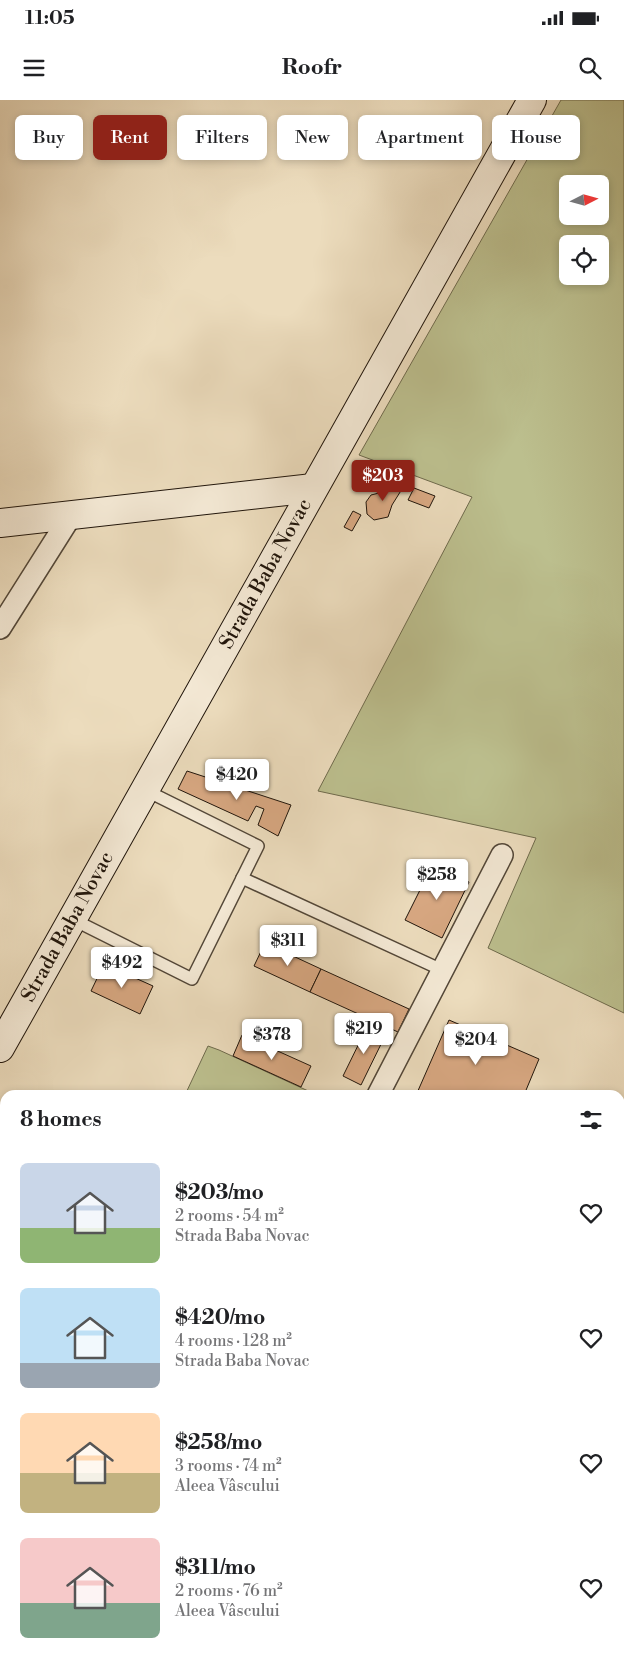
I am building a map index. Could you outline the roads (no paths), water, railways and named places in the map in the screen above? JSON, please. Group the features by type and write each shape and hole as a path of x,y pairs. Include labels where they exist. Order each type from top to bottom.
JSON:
{"main road":[{"name":"Strada Baba Novac","path":"0,1048 532,100"},
{"path":"0,523 313,488"}],"street":[{"path":"0,628 72,514"},
{"path":"381,1090 502,854"}],"lane":[{"path":"72,919 192,979 258,846 145,790"},
{"path":"242,878 442,970"}]}
